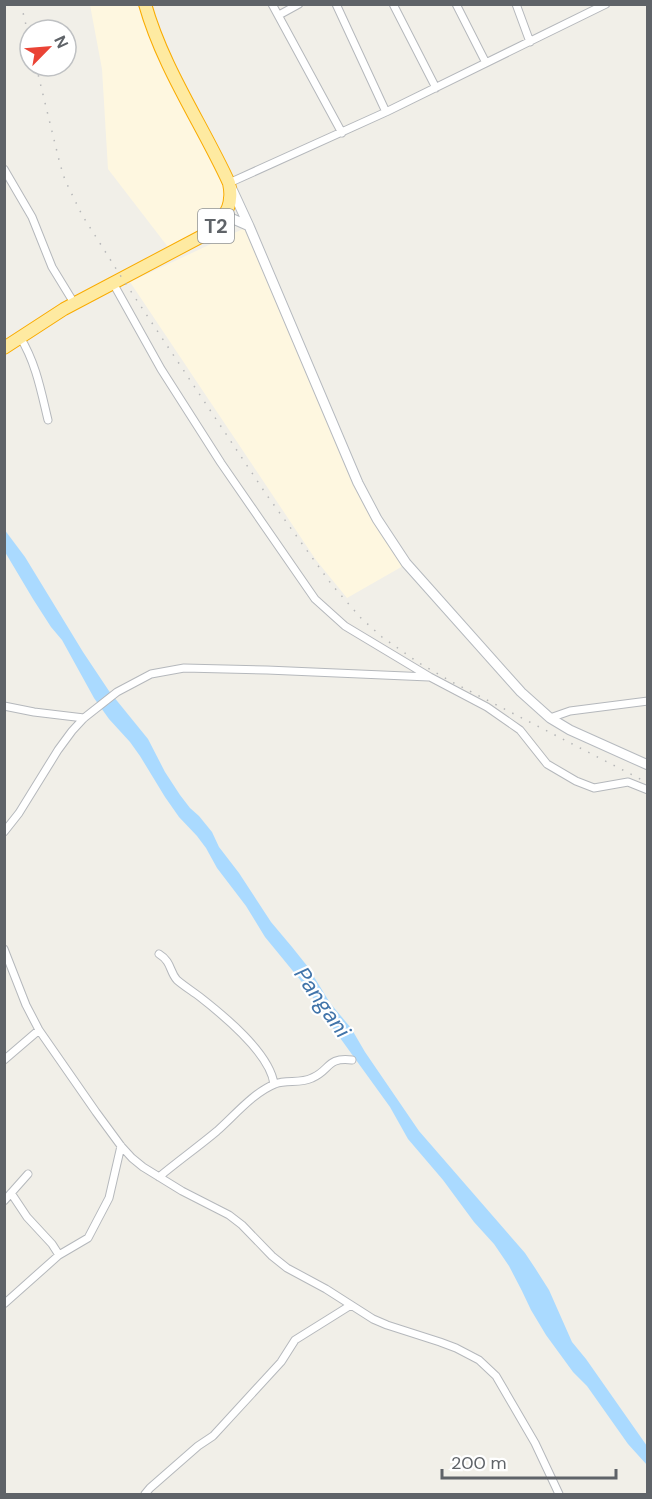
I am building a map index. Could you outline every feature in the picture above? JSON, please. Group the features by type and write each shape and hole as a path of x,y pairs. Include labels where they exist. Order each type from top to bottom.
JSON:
{"highway":[{"name":"T2","path":"4,348 74,303 206,234 216,226 231,200 229,183 163,54 145,4"}],"main road":[{"path":"229,183 358,483 377,519 406,563 521,692 550,718 570,730 648,765"},
{"path":"224,215 249,226"}],"street":[{"path":"272,4 342,133"},
{"path":"279,15 300,4"},
{"path":"336,4 386,112"},
{"path":"393,4 436,88"},
{"path":"456,4 486,63"},
{"path":"516,4 530,42"},
{"path":"229,183 342,133 604,5"},
{"path":"4,169 32,217 52,267 74,303"},
{"path":"113,283 161,369 221,463 315,599 345,626 520,729 547,764 576,781 594,788 628,782 648,790"},
{"path":"20,337 34,364 48,420"},
{"path":"4,832 19,813 58,750 84,718 117,693 151,674 184,668 430,677"},
{"path":"550,718 570,711 648,701"},
{"path":"4,706 84,718"},
{"path":"4,950 26,1005 39,1030 121,1146 143,1167 182,1191 229,1215 287,1268 380,1322 456,1348 479,1360 496,1376 535,1443 559,1494"},
{"path":"159,954 170,963 175,978 254,1046 268,1067 274,1084"},
{"path":"5,1058 39,1030"},
{"path":"159,1177 218,1130 251,1100 274,1084 312,1078 338,1059 352,1060"},
{"path":"4,1304 59,1255 88,1238 109,1198 121,1146"},
{"path":"4,1201 28,1174"},
{"path":"11,1192 27,1217 59,1255"},
{"path":"145,1494 190,1453 213,1436 281,1362 295,1340 351,1305"}],"shaded area":[{"path":"90,5 139,5 158,57 223,185 224,199 219,212 211,222 203,229 168,247 108,169 102,69"},
{"path":"245,228 354,485 373,522 403,566 347,598 316,560 130,282"}],"water":[{"name":"Pangani","path":"4,529 25,557 109,691 148,739 180,795 212,832 219,847 271,922 308,967 330,1003 351,1028 419,1131 525,1253 549,1290 572,1342 647,1446 647,1465 628,1444 587,1386 573,1372 546,1335 509,1266 494,1244 408,1139 390,1107 306,987 265,937 246,906 217,868 206,848 179,817 130,742 94,698 62,640 51,627 5,552"}],"railway":[{"path":"21,4 24,18"},
{"path":"39,78 65,180 82,215 266,494 332,585 361,618 382,637 419,663 648,783"}]}
